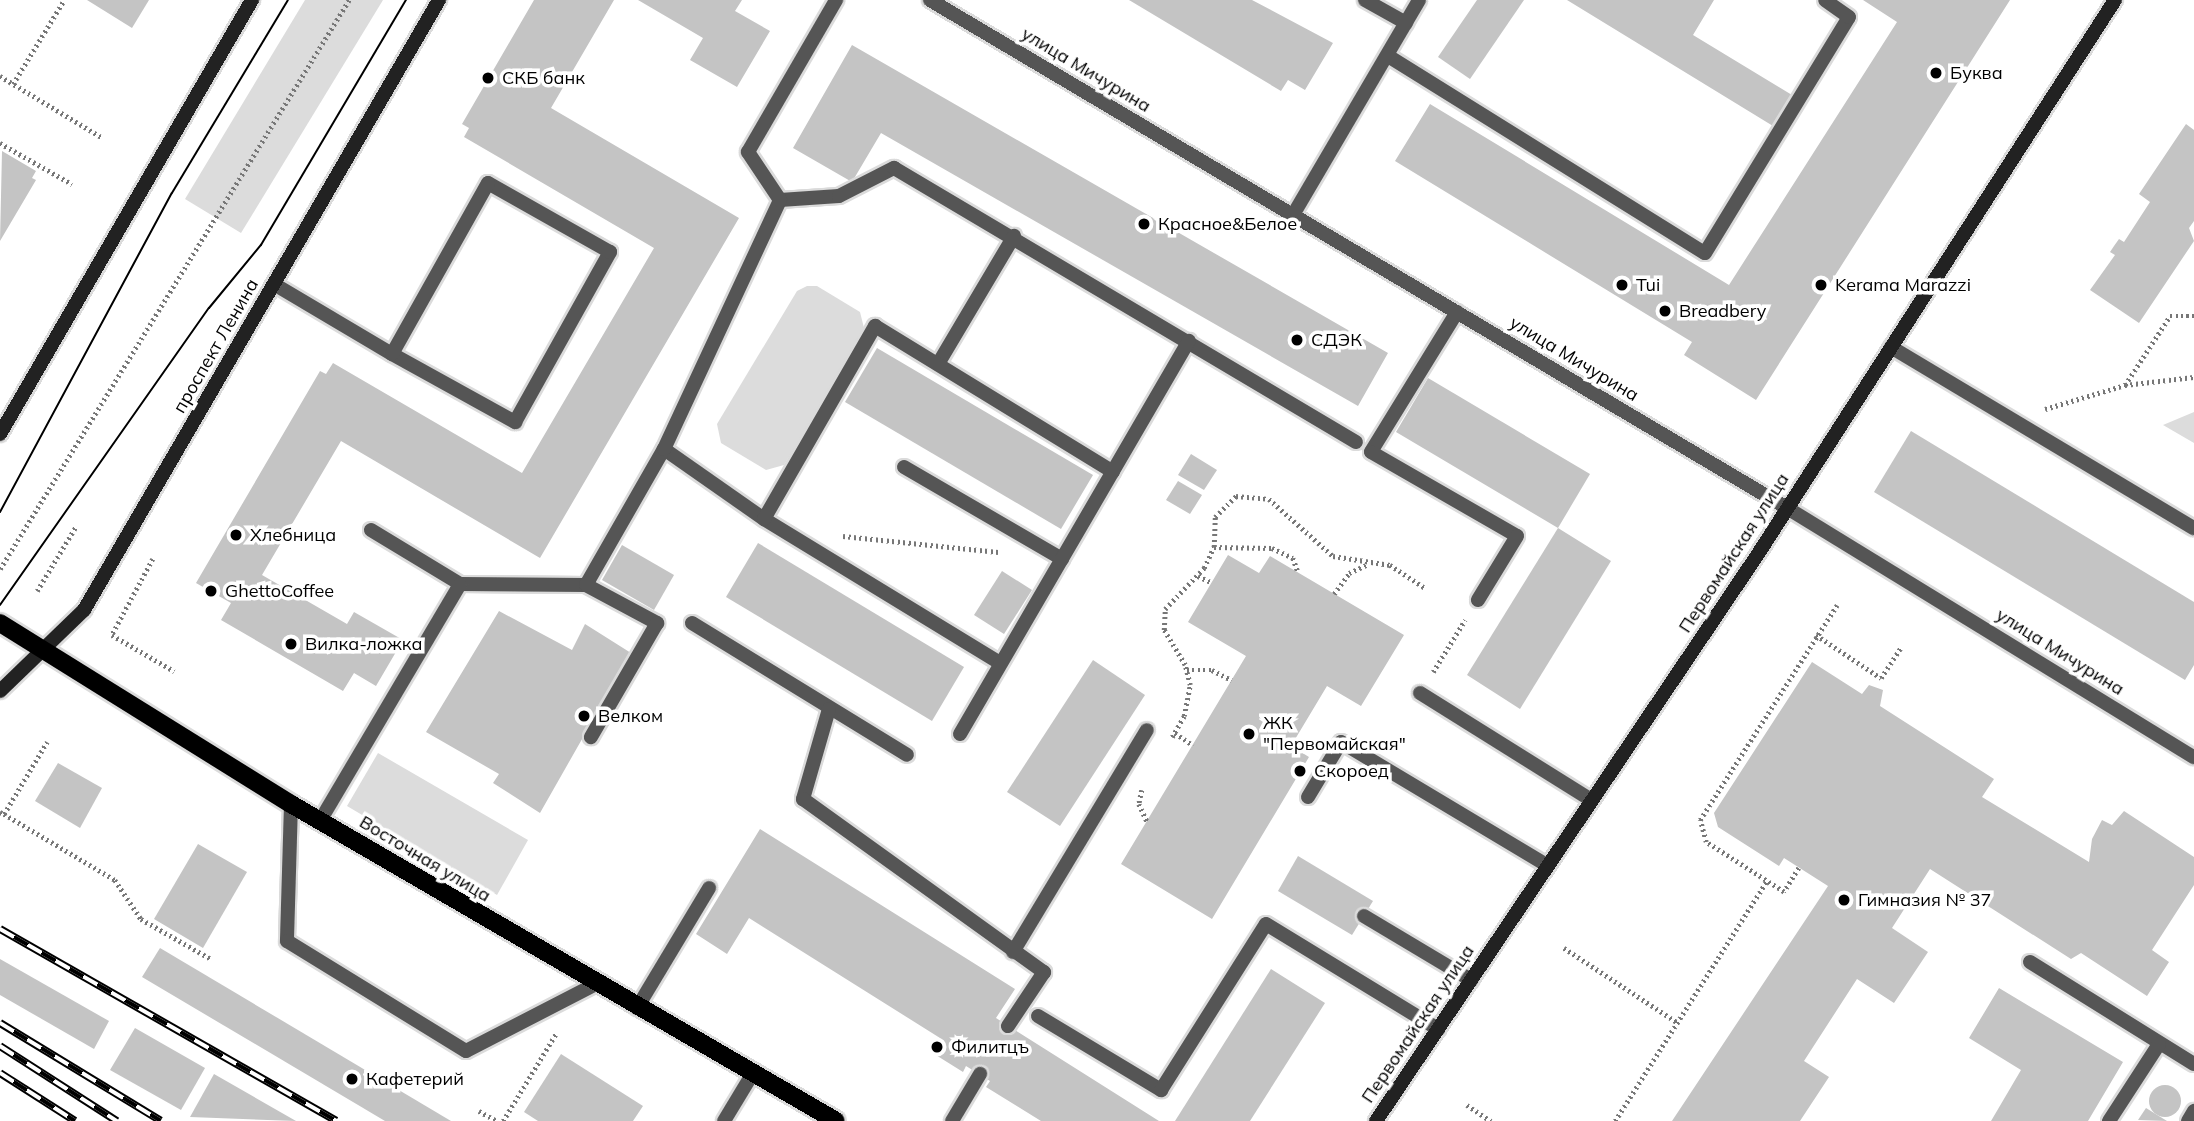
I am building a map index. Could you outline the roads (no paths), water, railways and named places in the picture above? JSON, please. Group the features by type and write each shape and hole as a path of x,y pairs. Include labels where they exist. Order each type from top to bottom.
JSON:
{"main road":[{"name":"Восточная улица","path":"0,622 291,804 594,985 835,1121"}],"street":[{"path":"0,433 252,0"},
{"name":"проспект Ленина","path":"0,691 47,649 84,610 439,0"},
{"path":"780,200 748,152 836,0"},
{"name":"улица Мичурина","path":"931,0 1787,508 2194,757"},
{"path":"1366,0 1406,23"},
{"path":"1293,215 1419,0"},
{"path":"1388,56 1705,253 1849,17 1825,0"},
{"name":"Первомайская улица","path":"1376,1121 1787,508 2115,0"},
{"path":"780,200 839,196 894,168 1014,236 1356,442"},
{"path":"274,284 392,354 515,422 610,252 488,183 392,354"},
{"path":"586,585 664,449 780,200"},
{"path":"938,364 1014,236"},
{"path":"1457,312 1371,452 1517,537 1478,600"},
{"path":"764,519 876,326 1113,472"},
{"path":"960,734 1189,341"},
{"path":"1891,347 2014,418 2194,528"},
{"path":"664,449 764,519 1000,663"},
{"path":"904,467 1062,559"},
{"path":"371,530 460,584 586,585 657,623 591,737"},
{"path":"320,821 460,584"},
{"path":"692,623 907,755"},
{"path":"1420,693 1591,800"},
{"path":"829,709 803,799 1013,953 1044,972 1008,1026"},
{"path":"1013,953 1147,730"},
{"path":"1308,797 1341,742 1548,866"},
{"path":"291,804 286,941 466,1051 594,985"},
{"path":"637,1008 709,888"},
{"path":"1364,916 1471,980"},
{"path":"1038,1016 1161,1090 1266,924 1438,1029"},
{"path":"2029,962 2194,1065"},
{"path":"2109,1121 2160,1044"},
{"path":"724,1121 753,1073"},
{"path":"952,1121 980,1074"},
{"path":"2188,1121 2194,1111"}],"tram line":[{"path":"0,512 172,193 288,0"},
{"path":"0,605 209,308 261,245 406,0"}],"railway":[{"path":"0,929 336,1121"},
{"path":"0,1023 161,1121"},
{"path":"0,1046 117,1121"},
{"path":"0,1073 75,1121"}],"place":[{"name":"Буква","path":"1936,73"},
{"name":"СКБ банк","path":"488,78"},
{"name":"Красное&Белое","path":"1144,224"},
{"name":"Tui","path":"1622,285"},
{"name":"Kerama Marazzi","path":"1821,285"},
{"name":"Breadbery","path":"1665,311"},
{"name":"СДЭК","path":"1297,340"},
{"name":"Хлебница","path":"236,535"},
{"name":"GhettoCoffee","path":"211,591"},
{"name":"Вилка-ложка","path":"291,644"},
{"name":"Велком","path":"584,716"},
{"name":"ЖК \"Первомайская\"","path":"1249,734"},
{"name":"Скороед","path":"1300,771"},
{"name":"Гимназия № 37","path":"1844,900"},
{"name":"Филитцъ","path":"937,1047"},
{"name":"Кафетерий","path":"352,1079"}]}
